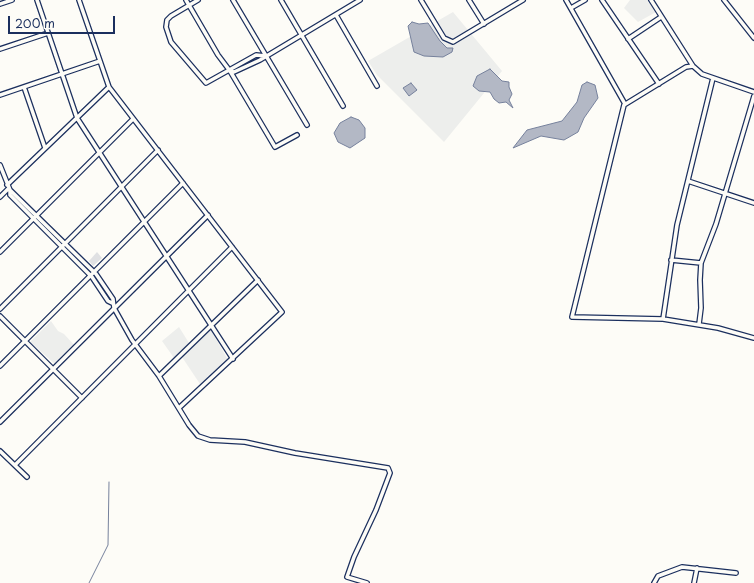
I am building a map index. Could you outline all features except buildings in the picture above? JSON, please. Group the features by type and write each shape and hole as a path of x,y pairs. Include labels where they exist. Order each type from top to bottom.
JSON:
{"street":[{"path":"0,4 12,0"},
{"path":"37,0 77,118 233,359"},
{"path":"79,0 109,88 282,313 180,407"},
{"path":"186,0 275,147 297,135"},
{"path":"198,0 167,20 166,28 172,42 206,84 256,55 266,56"},
{"path":"233,0 307,125"},
{"path":"281,0 343,106"},
{"path":"230,71 238,72 360,0"},
{"path":"421,0 444,38 453,42 517,2 523,0"},
{"path":"469,0 484,24"},
{"path":"566,0 625,104 572,317 663,319 698,324 754,338"},
{"path":"571,8 584,0"},
{"path":"602,0 659,84"},
{"path":"651,0 693,66 702,74 754,92"},
{"path":"724,0 754,38"},
{"path":"336,15 377,86"},
{"path":"628,39 662,17"},
{"path":"0,49 48,33"},
{"path":"0,95 100,61"},
{"path":"625,104 686,67 693,66"},
{"path":"663,319 677,225 713,78"},
{"path":"24,87 45,148"},
{"path":"0,197 45,148 109,88"},
{"path":"698,324 701,308 701,263 726,193 754,96"},
{"path":"0,252 133,119"},
{"path":"0,309 158,150"},
{"path":"0,165 10,195 65,243 94,271 113,299 112,303 114,308 135,344 180,407 195,433 205,439 245,442 301,454 388,468 390,474 376,510 354,556 347,577 367,583"},
{"path":"688,182 754,203"},
{"path":"0,366 183,183"},
{"path":"0,422 208,215"},
{"path":"35,217 90,275 108,302 112,303"},
{"path":"15,466 232,247"},
{"path":"671,260 701,263"},
{"path":"159,376 258,280"},
{"path":"0,316 82,398"},
{"path":"0,451 27,477"},
{"path":"654,583 658,576 665,572 682,567 736,573"},
{"path":"694,583 697,568"}],"shaded area":[{"path":"630,0 650,0 656,12 638,22 624,8"},
{"path":"453,12 502,71 444,142 377,75 368,61"},
{"path":"412,22 419,24 428,23 440,41 447,48 453,48 452,52 443,57 424,56 414,52 408,26"},
{"path":"490,69 502,81 509,82 509,87 512,94 509,100 513,108 506,102 499,103 494,99 490,92 479,91 473,86 477,76"},
{"path":"587,82 595,85 598,98 584,118 578,132 564,140 541,136 513,148 527,130 562,121 577,102 582,85"},
{"path":"411,83 417,90 409,96 403,88"},
{"path":"351,117 359,120 365,128 365,138 350,148 338,142 334,133 340,123"},
{"path":"97,252 102,258 93,266 89,261"},
{"path":"51,321 58,331 64,334 76,347 56,365 30,342"},
{"path":"179,327 189,343 174,358 162,341"},
{"path":"211,330 228,360 200,384 182,357"}],"waterway":[{"path":"89,583 108,545 109,482"}]}
